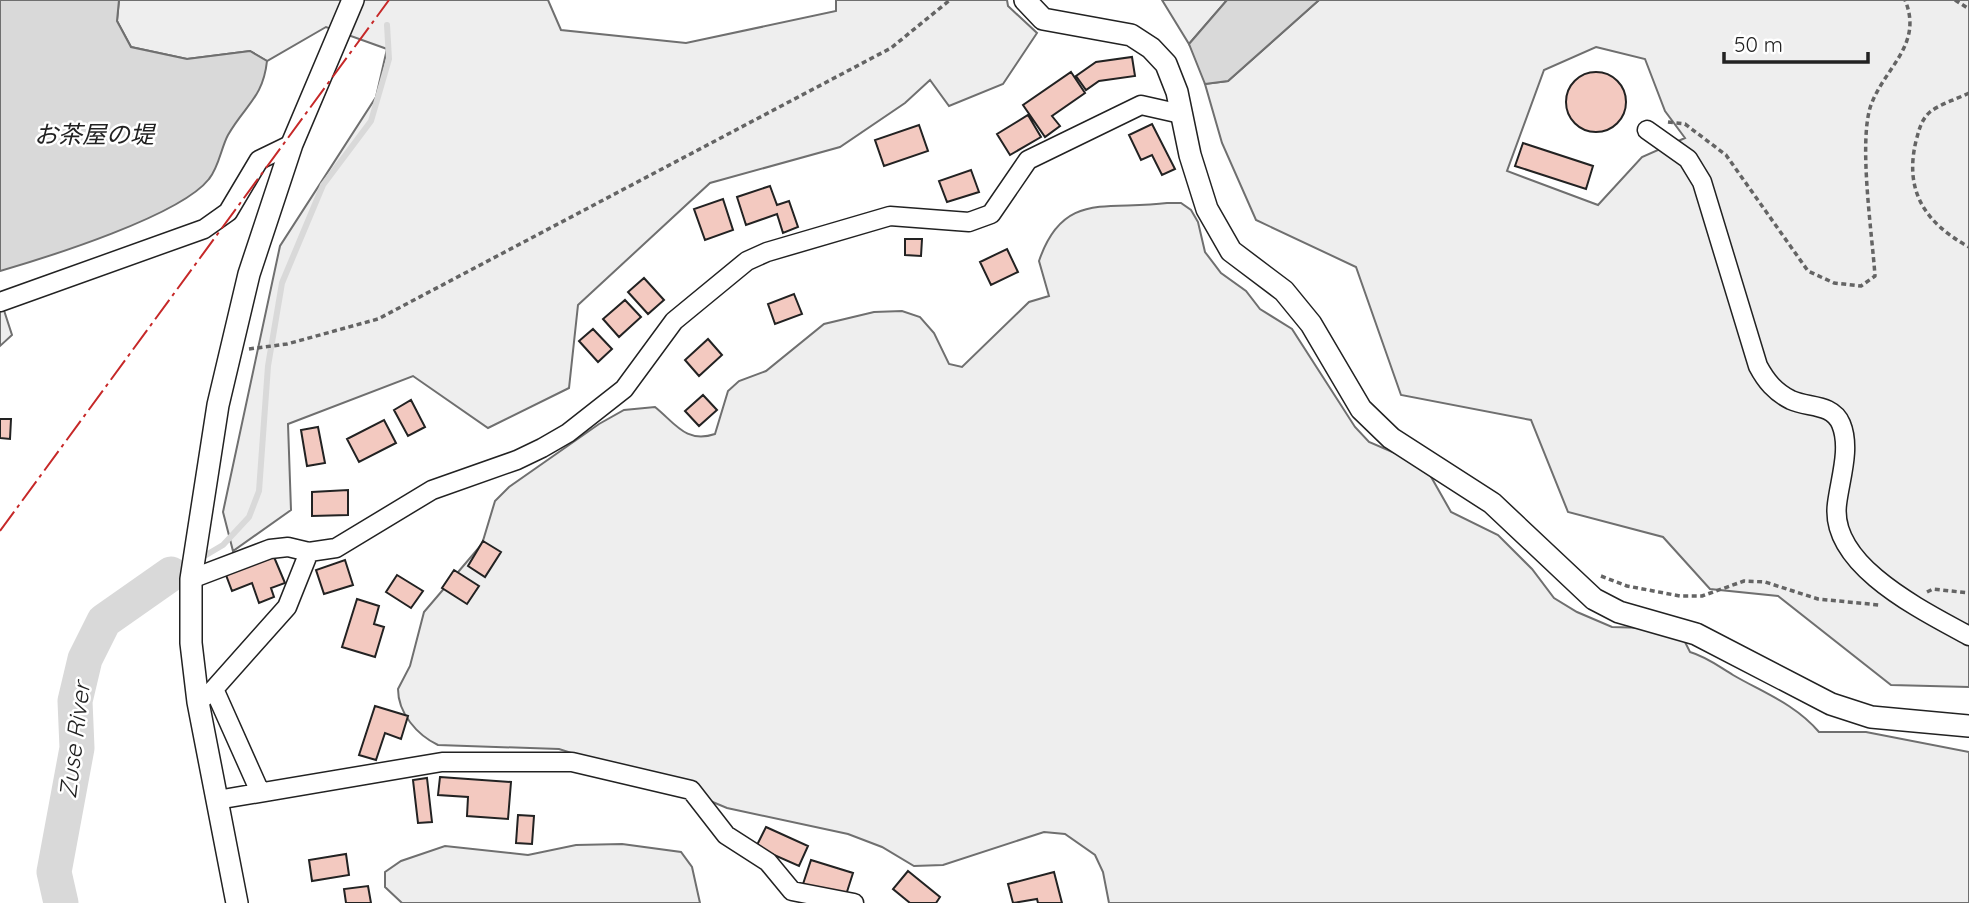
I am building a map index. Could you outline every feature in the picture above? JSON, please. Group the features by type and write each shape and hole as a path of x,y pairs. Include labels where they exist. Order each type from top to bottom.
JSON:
{"street":[{"path":"237,903 217,800 206,696 191,643 191,579 230,352 253,262 292,144 352,0"},
{"path":"1025,0 1043,19 1131,35 1151,48 1166,64 1177,92 1190,155 1207,209 1231,251 1284,291 1311,324 1361,409 1391,438 1492,503 1594,599 1619,612 1696,634 1831,704 1871,717 1969,726"},
{"path":"191,579 270,548 288,547 309,552 336,548 432,490 517,460 568,433 624,388 674,321 747,261 767,251 890,216 969,222 991,214 1028,160 1141,105 1181,114"},
{"path":"1647,130 1688,159 1702,182 1758,366 1769,385 1792,401 1826,408 1841,424 1845,453 1836,508 1842,536 1855,559 1905,600 1969,636"},
{"path":"0,302 204,229 228,212 260,160 292,144"},
{"path":"206,696 287,607 309,552"},
{"path":"206,696 260,792"},
{"path":"217,800 442,762 572,762 691,790 726,835 768,862 792,891 854,903"}],"path":[{"path":"264,347 287,344 378,319 891,48 950,0"},
{"path":"1647,130 1668,122 1685,124 1726,155 1808,271 1835,283 1861,286 1875,276 1866,134 1871,107 1909,38 1912,17 1905,0"},
{"path":"1955,0 1969,9"},
{"path":"1969,93 1930,111 1920,124 1912,160 1916,196 1942,232 1969,247"},
{"path":"1574,583 1589,572 1627,586 1680,596 1702,596 1744,581 1765,582 1818,599 1884,605 1933,589 1969,593"}],"shaded area":[{"path":"119,0 548,0 561,30 686,43 836,11 836,0 1007,0 1008,6 1037,33 1003,84 949,106 930,80 905,103 840,147 710,183 578,305 569,388 488,428 413,376 288,424 291,510 233,551 223,512 280,246 376,97 387,49 326,27 267,61 250,51 187,59 131,47 117,21"},
{"path":"1162,0 1227,0 1189,44"},
{"path":"1319,0 1969,0 1969,687 1891,685 1778,596 1710,589 1663,537 1568,512 1531,420 1401,395 1356,267 1256,220 1222,143 1205,84 1228,81","holes":["1596,47 1645,59 1665,111 1685,138 1642,157 1598,205 1507,171 1544,70"]},
{"path":"1181,203 1191,210 1198,222 1205,252 1221,273 1246,291 1260,309 1292,329 1355,427 1369,442 1404,457 1430,475 1451,512 1498,535 1532,569 1554,598 1577,612 1612,627 1647,628 1684,640 1690,652 1789,706 1819,732 1866,732 1969,752 1969,903 1109,903 1103,872 1095,855 1065,834 1044,832 943,865 914,866 882,847 848,834 727,808 672,785 559,749 438,745 416,729 405,715 398,689 410,666 424,612 482,544 495,501 509,487 599,424 624,410 655,407 689,434 715,434 728,391 739,381 766,371 824,324 874,312 902,311 920,317 934,333 949,364 962,367 1029,302 1049,296 1039,261 1049,238 1061,223 1090,208"},
{"path":"0,298 12,335 0,346"},
{"path":"622,844 681,852 692,867 700,903 402,903 385,887 385,872 401,861 445,846 528,855 576,845"}],"water":[{"name":"お茶屋の堤","path":"0,0 119,0 117,21 131,47 187,59 250,51 267,61 262,84 228,135 209,179 194,193 143,221 0,271"},
{"path":"1227,0 1319,0 1228,81 1205,84 1189,44"}],"building":[{"path":"1132,57 1135,76 1099,81 1086,90 1076,76 1096,62"},
{"path":"1071,72 1085,93 1052,116 1060,126 1045,137 1023,105"},
{"path":"1590,72 1602,72 1621,85 1626,102 1624,114 1613,127 1602,132 1590,132 1571,119 1566,108 1566,96 1579,77"},
{"path":"1028,115 1041,137 1010,155 997,134"},
{"path":"1152,124 1175,169 1162,175 1152,155 1141,160 1129,135"},
{"path":"919,125 928,151 884,166 875,140"},
{"path":"1523,143 1593,166 1586,189 1515,166"},
{"path":"971,170 979,192 947,202 939,181"},
{"path":"770,186 777,205 789,201 798,227 783,233 777,214 746,225 737,197"},
{"path":"723,199 733,230 705,240 694,209"},
{"path":"905,239 922,239 921,256 905,255"},
{"path":"1007,249 1018,272 991,285 980,262"},
{"path":"644,278 664,300 648,314 628,292"},
{"path":"794,294 802,314 775,324 768,304"},
{"path":"625,300 641,317 619,337 603,319"},
{"path":"593,329 612,349 598,362 579,341"},
{"path":"708,339 722,355 699,376 685,360"},
{"path":"703,395 717,410 699,426 685,411"},
{"path":"411,400 425,427 408,436 394,410"},
{"path":"0,419 11,419 10,439 0,438"},
{"path":"384,420 396,443 359,462 347,439"},
{"path":"318,427 325,463 307,466 301,430"},
{"path":"348,490 348,515 312,516 312,492"},
{"path":"483,541 501,552 485,577 468,566"},
{"path":"274,557 285,583 271,588 274,597 259,603 252,583 232,591 226,575"},
{"path":"345,560 353,585 324,594 316,570"},
{"path":"454,570 479,586 467,604 442,588"},
{"path":"397,575 423,591 411,608 386,592"},
{"path":"357,599 379,606 374,624 384,627 375,657 342,647"},
{"path":"375,706 408,716 401,739 385,733 376,760 359,755"},
{"path":"440,777 511,782 508,819 467,816 468,797 438,795"},
{"path":"427,778 432,822 418,823 413,780"},
{"path":"518,815 534,816 532,844 516,843"},
{"path":"766,827 808,846 799,866 756,847"},
{"path":"346,854 349,875 312,881 309,860"},
{"path":"811,860 853,873 845,898 803,884"},
{"path":"908,871 940,897 936,903 910,903 893,889"},
{"path":"1054,872 1062,903 1038,903 1037,899 1013,903 1008,884"},
{"path":"368,886 371,903 346,903 344,889"}],"waterway":[{"path":"201,558 223,545 249,517 259,491 268,366 282,283 323,185 371,121 389,59 387,25"},
{"path":"171,574 188,565"},
{"name":"Zuse River","path":"61,903 54,872 77,748 75,701 85,659 104,621 171,574"}],"power":[{"path":"0,531 389,0"}]}
